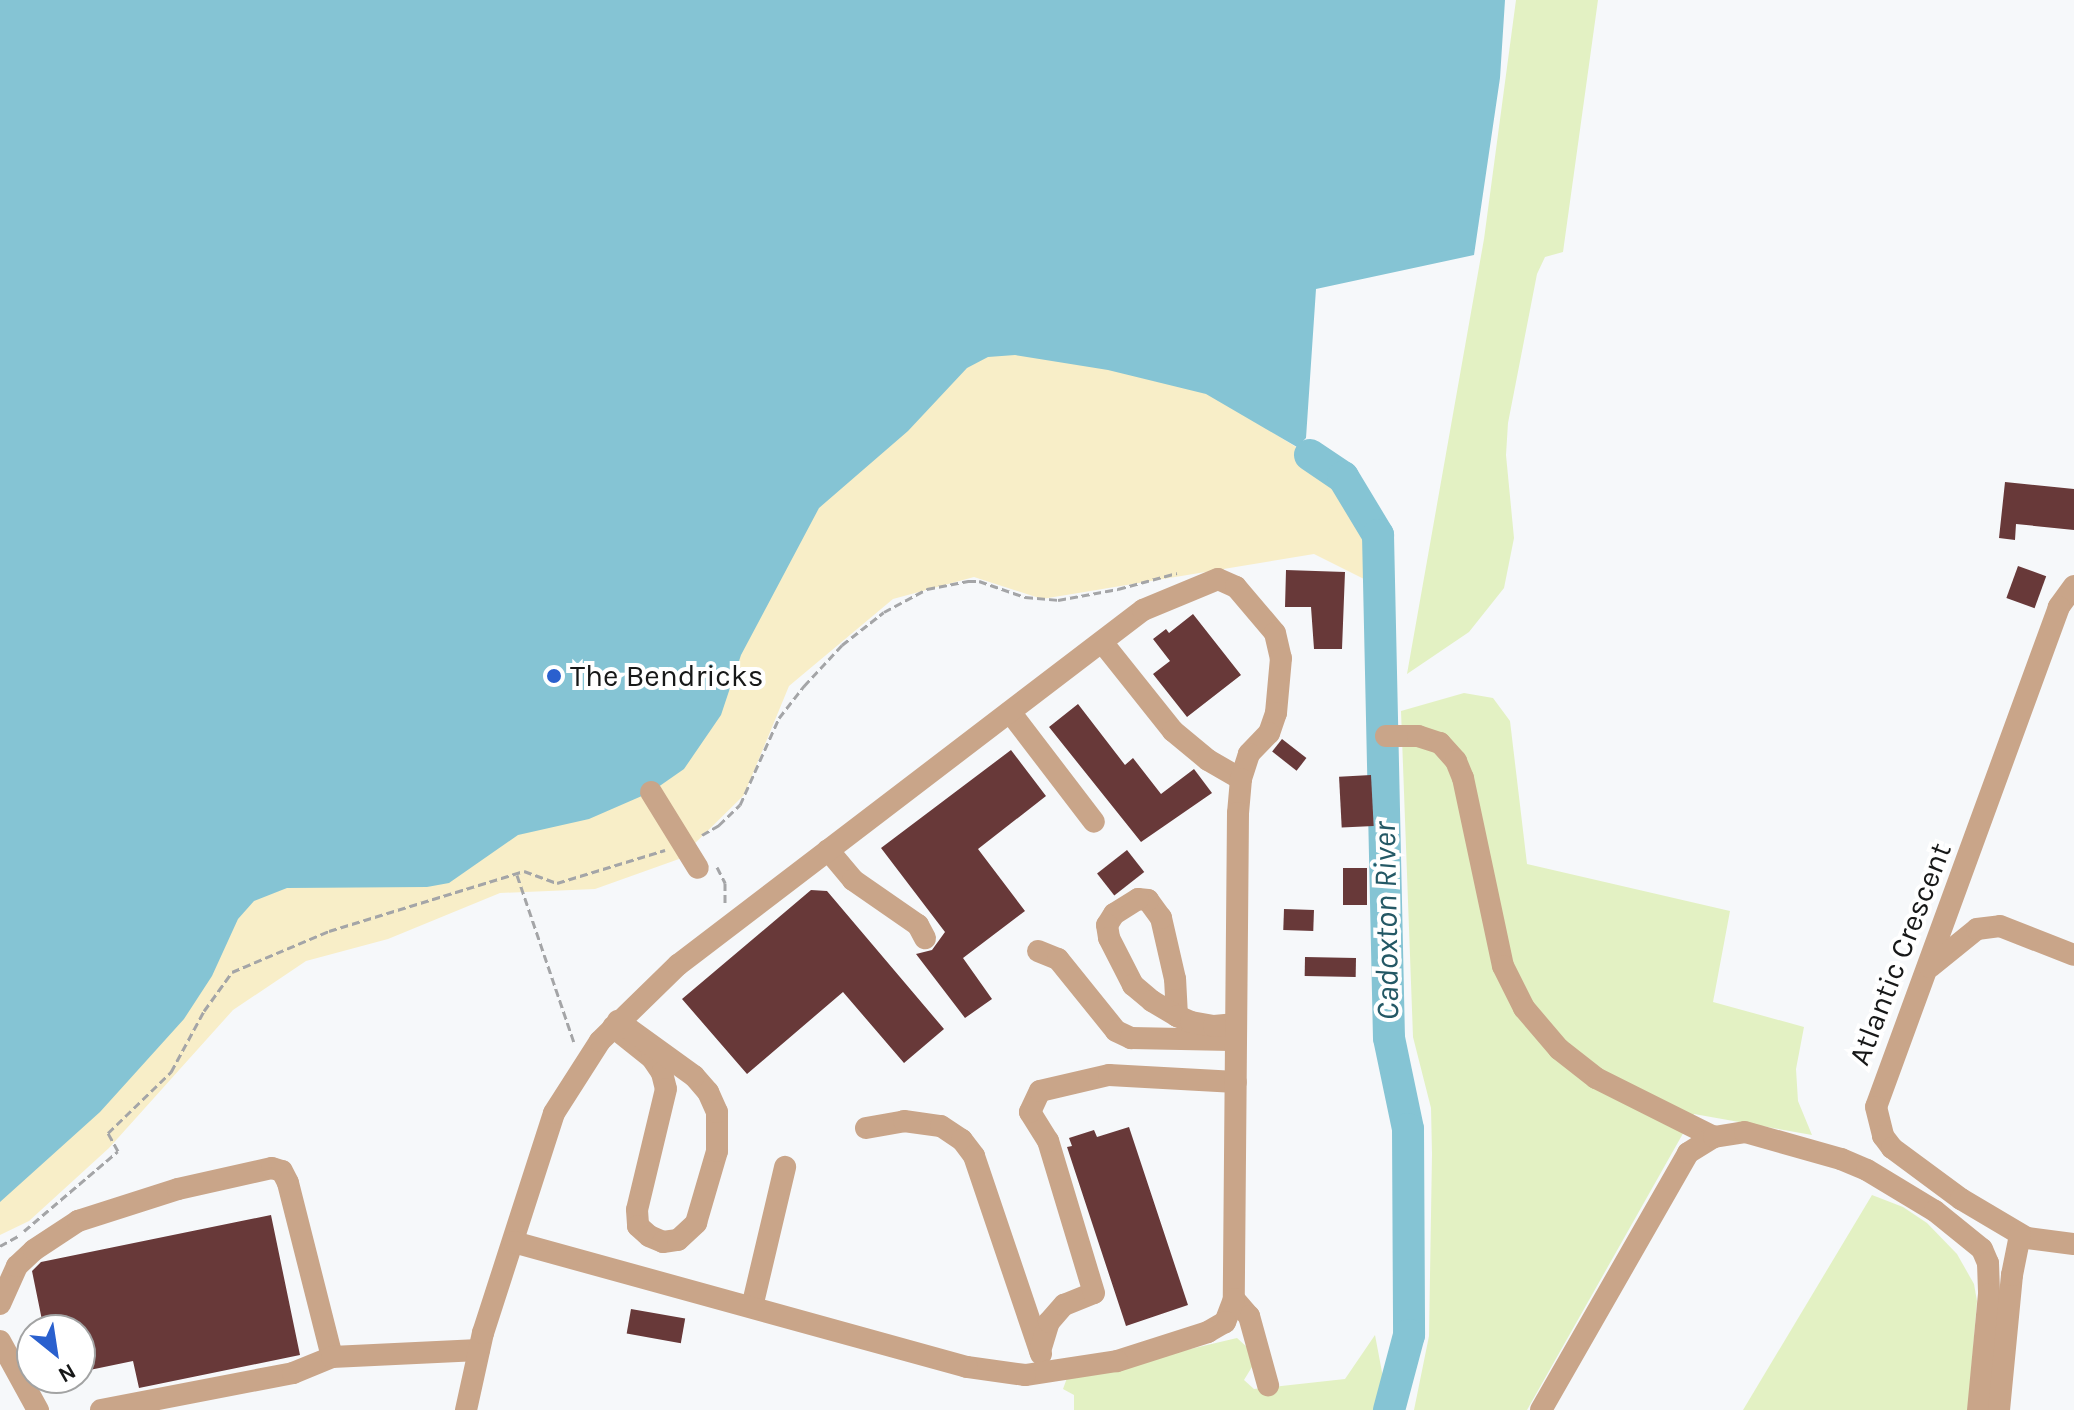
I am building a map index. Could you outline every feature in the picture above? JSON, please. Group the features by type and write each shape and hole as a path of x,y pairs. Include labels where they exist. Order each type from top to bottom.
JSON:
{"street":[{"path":"466,1410 479,1350 554,1113 582,1064 616,1024 678,965 1143,610 1218,579 1236,587 1275,633 1281,658 1276,713 1269,733 1249,754 1241,779 1234,1299 1225,1322 1208,1332 1117,1361 1048,1374 1025,1375 967,1367 514,1242"},
{"name":"Atlantic Crescent","path":"2074,586 2059,607 1929,968 1880,1092 1877,1120 1883,1136 1906,1161 2020,1235 2074,1244"},
{"path":"1102,642 1173,731 1208,760 1241,779"},
{"path":"1010,712 1094,822"},
{"path":"1386,736 1418,736 1440,743 1456,761 1463,778 1503,966 1524,1008 1559,1049 1596,1078 1714,1137"},
{"path":"651,792 691,857"},
{"path":"828,850 853,880 918,925 925,938"},
{"path":"1177,1016 1175,979 1161,918 1148,900 1138,899 1114,914 1107,925 1109,938 1133,985 1177,1016 1236,1032"},
{"path":"1929,968 1977,929 2000,926 2074,955"},
{"path":"1038,951 1058,959 1116,1031 1131,1038 1236,1032"},
{"path":"616,1024 694,1076 708,1092 717,1112 717,1151 696,1223 678,1240 663,1242 649,1236 638,1226 637,1210 666,1089 662,1073 652,1058 616,1024"},
{"path":"1040,1351 1049,1322 1064,1305 1094,1293 1048,1141 1030,1112 1040,1091 1109,1075 1236,1082"},
{"path":"866,1128 904,1121 941,1126 962,1140 974,1156 1048,1374"},
{"path":"1541,1410 1677,1169 1699,1143 1745,1132 1841,1159 1921,1202 1982,1249 1988,1263 1989,1294 1978,1410"},
{"path":"752,1307 785,1167"},
{"path":"0,1304 17,1266 34,1250 78,1221 178,1189 272,1168 282,1171 288,1183 332,1357"},
{"path":"1999,1410 2012,1275 2020,1235"},
{"path":"1234,1299 1260,1324 1268,1385"},
{"path":"0,1341 38,1410"},
{"path":"101,1410 293,1373 332,1357 479,1350"}],"path":[{"path":"691,857 740,805 779,718 842,645 884,612 927,589 968,581 979,581 1025,597 1058,600 1187,571"},
{"path":"0,1246 19,1235 118,1151 108,1133 171,1072 204,1011 232,972 329,931 524,871 557,883 691,857 706,860 719,868 725,883 725,908 733,924"},
{"path":"516,873 582,1064"}],"green space":[{"path":"1516,0 1598,0 1563,252 1545,257 1537,274 1508,423 1506,455 1514,538 1504,588 1469,632 1407,674 1484,239"},
{"path":"1464,693 1493,698 1510,721 1527,864 1730,911 1713,1002 1804,1027 1796,1069 1798,1101 1812,1135 1694,1114 1527,1410 1414,1410 1429,1336 1432,1154 1431,1108 1413,1037 1401,711"},
{"path":"1872,1195 1903,1207 1927,1223 1957,1254 1974,1284 1977,1301 1968,1410 1743,1410"},
{"path":"1375,1335 1385,1388 1384,1410 1074,1410 1074,1395 1063,1389 1067,1378 1237,1338 1258,1357 1244,1380 1254,1389 1345,1379"}],"sand":[{"name":"The Bendricks","path":"825,151 1296,447 1339,485 1367,527 1376,585 1314,554 1042,599 974,577 893,599 789,686 744,795 679,859 595,889 500,893 388,939 306,961 233,1010 109,1148 29,1221 0,1235 0,965"}],"water":[{"path":"0,0 1505,0 1500,78 1474,255 1316,289 1306,438 1297,447 1206,394 1108,370 1015,355 988,357 967,368 908,431 819,508 741,655 721,715 684,769 651,792 589,819 518,835 449,883 427,887 287,888 254,901 238,919 212,976 184,1019 100,1112 0,1202"}],"building":[{"path":"2005,482 2074,489 2074,530 2016,524 2015,540 1999,538"},
{"path":"2018,566 2046,576 2035,608 2006,598"},
{"path":"1286,570 1345,572 1342,649 1314,649 1311,607 1285,607"},
{"path":"1193,614 1241,675 1187,717 1153,674 1170,661 1153,639 1166,629 1169,633"},
{"path":"1078,704 1125,765 1133,758 1161,794 1194,769 1212,793 1141,842 1049,727"},
{"path":"1282,739 1306,758 1297,771 1272,752"},
{"path":"1011,750 1046,796 978,849 1025,911 963,958 992,999 965,1018 916,954 932,950 945,932 881,848"},
{"path":"1371,775 1374,826 1342,828 1339,777"},
{"path":"1127,850 1144,872 1114,895 1097,873"},
{"path":"1343,868 1367,868 1367,905 1343,905"},
{"path":"811,890 827,891 944,1029 904,1063 843,992 747,1074 682,999"},
{"path":"1284,909 1314,910 1313,931 1283,930"},
{"path":"1305,957 1356,958 1356,977 1305,976"},
{"path":"1129,1127 1188,1305 1126,1326 1067,1147 1072,1146 1069,1138 1094,1130 1097,1137"},
{"path":"271,1215 300,1355 139,1388 133,1361 96,1369 96,1314 41,1314 32,1271 41,1262"},
{"path":"631,1309 685,1319 681,1343 627,1334"}],"waterway":[{"name":"Cadoxton River","path":"1310,455 1343,477 1378,535 1389,1038 1408,1129 1409,1335 1389,1410"}],"place":[{"name":"The Bendricks","path":"554,676"}]}
